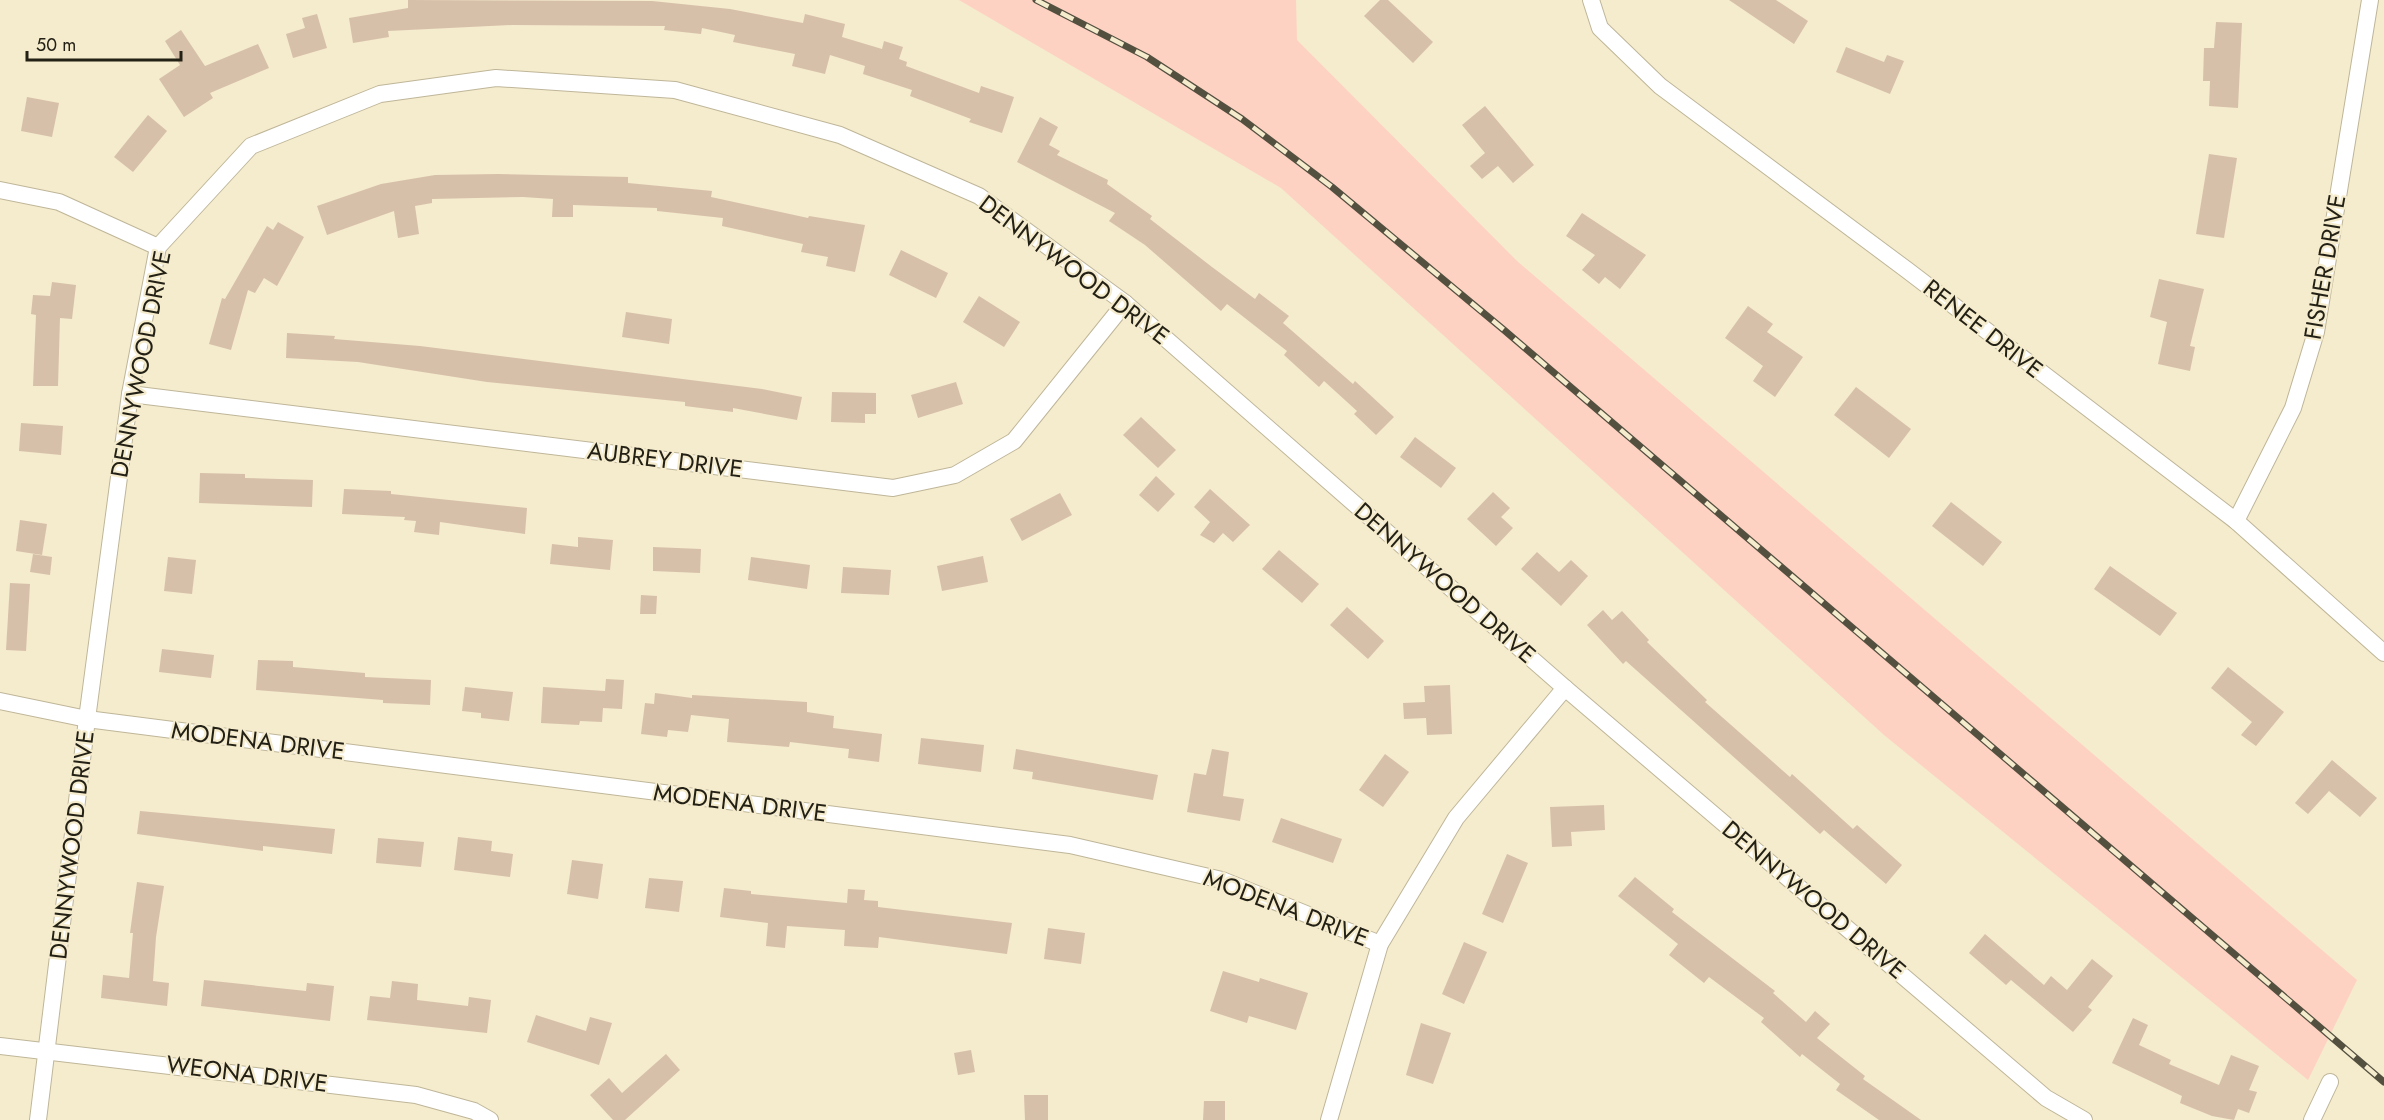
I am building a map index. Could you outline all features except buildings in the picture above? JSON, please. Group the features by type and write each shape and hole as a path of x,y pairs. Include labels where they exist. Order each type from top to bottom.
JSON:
{"street":[{"name":"RENEE DRIVE","path":"1591,0 1600,28 1660,86 1907,270 2236,521 2384,653"},
{"name":"FISHER DRIVE","path":"2236,521 2293,408 2316,332 2370,0"},
{"name":"DENNYWOOD DRIVE","path":"39,1120 87,719 130,394 158,247 251,146 380,94 496,78 675,90 840,135 979,196 1125,303 1565,688 2046,1098 2084,1120"},
{"path":"0,190 59,202 158,247"},
{"name":"AUBREY DRIVE","path":"130,394 892,488 955,475 1014,441 1125,303"},
{"path":"1329,1120 1380,944 1456,818 1565,688"},
{"name":"MODENA DRIVE","path":"0,701 87,719 1070,845 1222,880 1380,944"},
{"name":"WEONA DRIVE","path":"0,1046 416,1095 474,1111 489,1120"},
{"path":"2312,1120 2330,1082"}],"shaded area":[{"path":"959,0 1296,0 1297,40 1517,261 2357,980 2308,1080 1884,735 1281,188"}],"railway":[{"path":"1036,0 1147,57 1242,119 1332,187 1504,330 2384,1082"}]}
